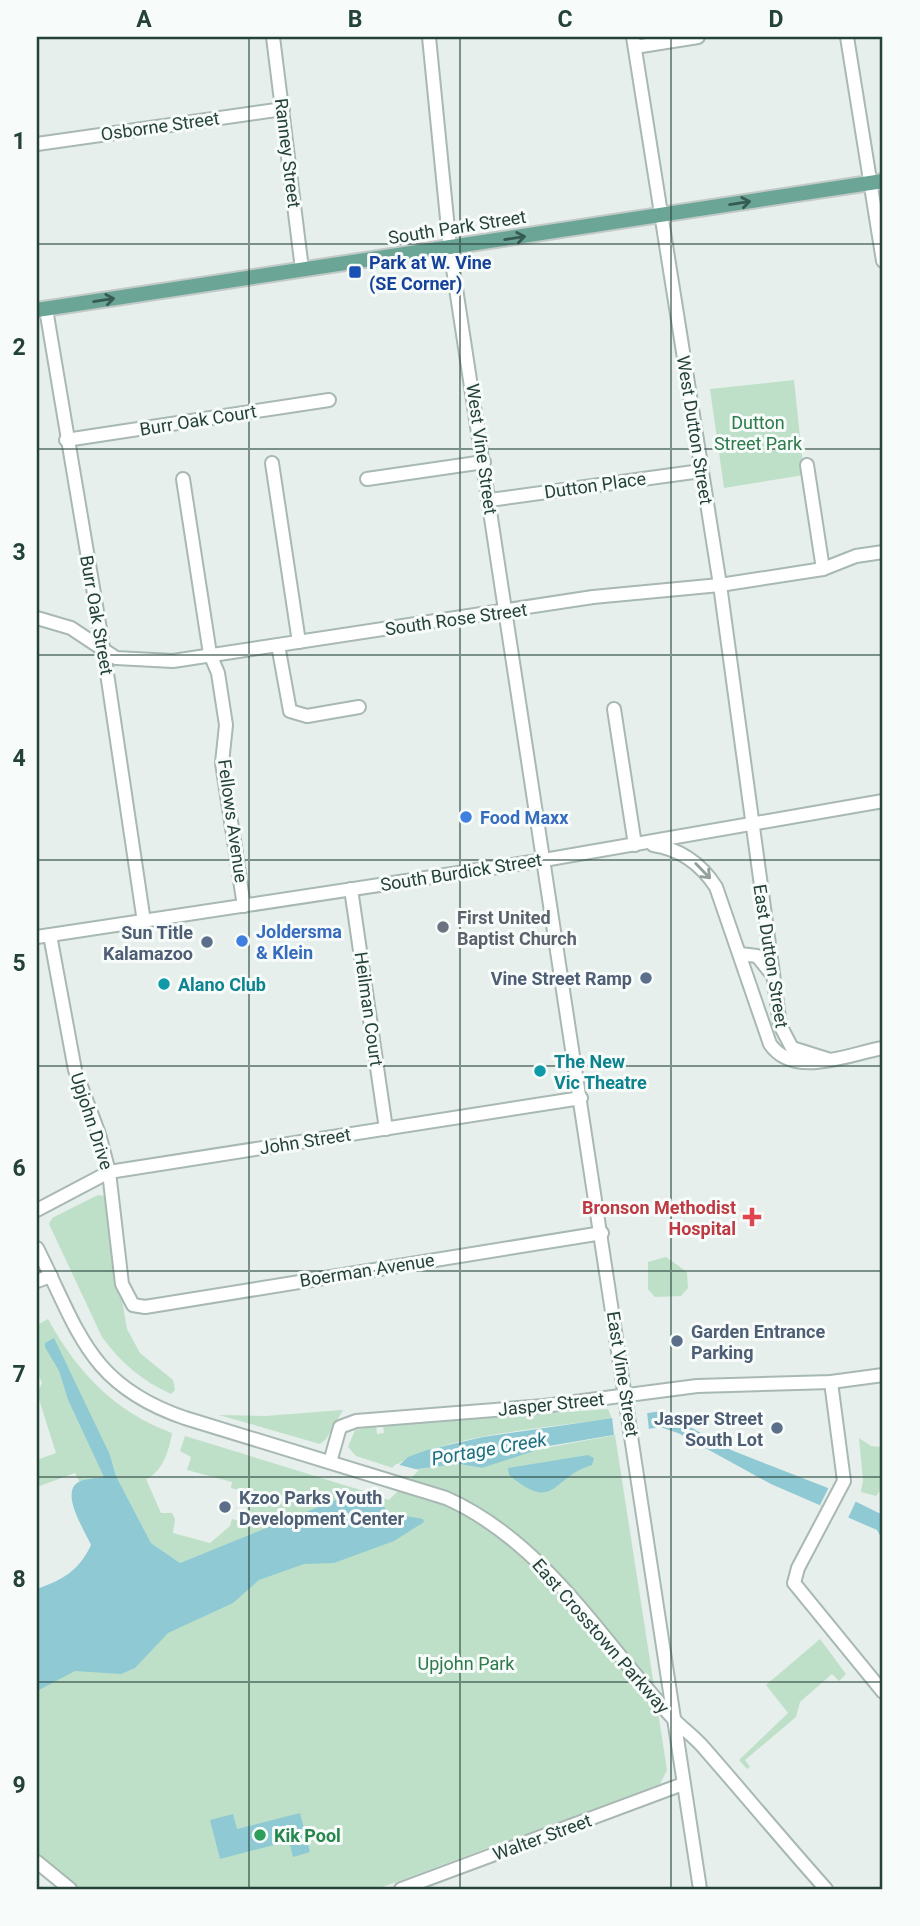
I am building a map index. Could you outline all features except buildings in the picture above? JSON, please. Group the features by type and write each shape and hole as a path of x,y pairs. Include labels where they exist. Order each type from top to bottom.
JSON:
{"main road":[{"name":"South Park Street","path":"41,310 878,182"}],"street":[{"name":"Ranney Street","path":"273,37 302,269"},
{"name":"West Vine Street","path":"429,37 450,249 544,860"},
{"path":"634,42 698,37"},
{"path":"846,37 878,182 883,261"},
{"name":"West Dutton Street","path":"634,42 720,585 750,824"},
{"name":"Osborne Street","path":"37,144 283,108"},
{"name":"Burr Oak Street","path":"41,310 103,653 144,922"},
{"name":"Burr Oak Court","path":"66,440 329,400"},
{"path":"367,479 484,462"},
{"path":"272,463 299,642"},
{"path":"807,465 824,569"},
{"name":"Dutton Place","path":"490,500 701,471"},
{"name":"Fellows Avenue","path":"183,479 210,654 218,673 226,725 222,763 244,906"},
{"name":"South Rose Street","path":"37,618 71,628 103,653 134,660 173,661 602,596 720,585 824,569 856,556 883,552"},
{"path":"278,645 290,711 307,716 359,707"},
{"path":"614,709 639,844 675,850 708,875 716,887 770,1044 777,1054 797,1064 883,1048"},
{"name":"South Burdick Street","path":"43,936 544,860 883,801"},
{"name":"East Dutton Street","path":"750,824 780,1025 787,1042 799,1052 827,1059"},
{"name":"East Vine Street","path":"544,860 627,1395 699,1889"},
{"name":"Heilman Court","path":"351,889 386,1129"},
{"name":"Upjohn Drive","path":"43,936 75,1070 99,1134 109,1172 122,1284 132,1305"},
{"path":"740,954 751,954 762,959 774,979"},
{"name":"John Street","path":"37,1210 109,1172 581,1098"},
{"name":"Boerman Avenue","path":"132,1305 145,1307 602,1233"},
{"name":"East Crosstown Parkway","path":"37,1248 90,1354 107,1375 135,1396 185,1418 405,1484 463,1506 526,1550 672,1718 704,1747 826,1889"},
{"path":"37,1281 51,1276"},
{"name":"Jasper Street","path":"330,1462 337,1434 347,1422 696,1386 831,1382 883,1375"},
{"path":"831,1382 843,1468 839,1493 798,1568 794,1583 883,1692"},
{"name":"Walter Street","path":"401,1889 428,1885 683,1784"},
{"path":"37,1862 70,1889"}],"green space":[{"name":"Dutton Street Park","path":"794,380 804,475 724,488 710,389"},
{"path":"98,1195 104,1196 105,1200 127,1329 140,1353 173,1380 175,1390 171,1394 132,1370 102,1337 49,1224 52,1218"},
{"path":"666,1257 687,1272 688,1288 681,1296 655,1297 648,1289 648,1262"},
{"path":"48,1319 85,1373 115,1402 151,1424 172,1433 161,1466 146,1479 161,1513 172,1513 175,1519 173,1533 210,1543 230,1526 232,1519 243,1522 248,1505 237,1502 240,1490 231,1488 232,1482 187,1470 191,1457 180,1451 185,1436 367,1492 367,1495 353,1494 180,1563 151,1543 116,1476 110,1455 45,1347 59,1371 68,1400 105,1478 79,1481 75,1473 37,1487 37,1460 56,1453 37,1393 42,1383 37,1371 37,1325"},
{"path":"608,1409 612,1419 529,1429 463,1441 410,1458 393,1468 356,1456 348,1447 355,1430 376,1426 377,1434 384,1433 383,1425"},
{"path":"343,1410 326,1439 320,1444 219,1415 265,1416"},
{"name":"Upjohn Park","path":"615,1435 667,1770 660,1784 377,1889 77,1889 37,1856 37,1672 380,1504 417,1469 459,1464 482,1468 524,1452"},
{"path":"859,1438 871,1446 883,1447 883,1487 876,1496 861,1492 863,1480"},
{"path":"820,1639 846,1674 839,1681 832,1674 800,1702 796,1717 745,1760 750,1767 747,1769 739,1760 788,1713 766,1685"}],"water":[{"name":"Portage Creek","path":"54,1338 110,1455 116,1476 151,1543 180,1563 353,1493 367,1495 408,1457 427,1450 483,1437 662,1411 731,1450 828,1488 883,1515 883,1541 877,1530 771,1484 678,1433 660,1427 549,1446 482,1468 459,1464 417,1469 381,1503 389,1513 423,1519 424,1522 394,1541 334,1563 304,1564 259,1580 233,1603 168,1633 135,1668 121,1674 75,1671 37,1691 37,1589 69,1573 86,1554 91,1545 73,1504 73,1489 83,1480 104,1477 68,1400 59,1371 45,1347 45,1343"},
{"path":"588,1455 594,1458 592,1465 579,1470 545,1492 536,1492 509,1475 508,1468"},
{"name":"Kik Pool","path":"300,1813 310,1852 293,1857 289,1841 220,1859 210,1820 233,1814 237,1829"}],"pier":[{"path":"647,1412 649,1430 614,1435 612,1417"},
{"path":"396,1464 419,1470 389,1500 366,1493"},
{"path":"829,1487 856,1501 848,1518 820,1505"}],"place":[{"name":"Park at W. Vine (SE Corner)","path":"355,272"},
{"name":"Food Maxx","path":"466,817"},
{"name":"First United Baptist Church","path":"443,927"},
{"name":"Joldersma & Klein","path":"242,941"},
{"name":"Sun Title Kalamazoo","path":"207,942"},
{"name":"Vine Street Ramp","path":"646,978"},
{"name":"Alano Club","path":"164,984"},
{"name":"The New Vic Theatre","path":"540,1071"},
{"name":"Bronson Methodist Hospital","path":"752,1217"},
{"name":"Garden Entrance Parking","path":"677,1341"},
{"name":"Jasper Street South Lot","path":"777,1428"},
{"name":"Kzoo Parks Youth Development Center","path":"225,1507"},
{"name":"Kik Pool","path":"260,1835"}]}
